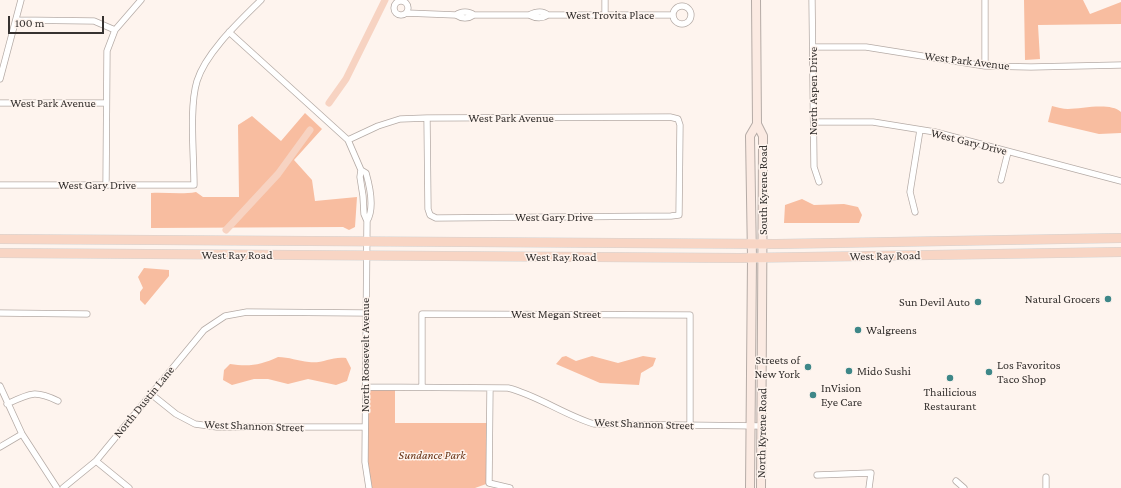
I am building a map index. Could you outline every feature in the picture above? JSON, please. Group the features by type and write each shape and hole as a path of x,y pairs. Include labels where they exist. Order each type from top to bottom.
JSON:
{"main road":[{"name":"South Kyrene Road","path":"756,0 757,124 763,136 763,258"},
{"name":"South Kyrene Road","path":"752,244 750,136 757,124"},
{"name":"West Ray Road","path":"0,239 763,244 1121,238"},
{"name":"North Kyrene Road","path":"750,488 752,244"},
{"name":"West Ray Road","path":"0,253 763,258 1121,252"},
{"name":"North Kyrene Road","path":"761,488 763,258"}],"street":[{"path":"0,79 21,0"},
{"path":"106,185 107,51 115,30 141,0"},
{"path":"229,32 261,0"},
{"path":"402,0 408,7 406,13 400,15 394,10 396,4 402,0"},
{"path":"605,0 605,14"},
{"name":"North Aspen Drive","path":"812,0 814,167 819,182"},
{"path":"985,0 985,66"},
{"name":"West Trovita Place","path":"406,13 456,15 460,12 470,12 474,15 529,15 534,18 544,18 548,15 673,15"},
{"path":"16,20 94,21 115,30"},
{"name":"North Roosevelt Avenue","path":"229,32 348,140 361,170 360,177 364,214 367,221 365,462 369,488"},
{"name":"West Gary Drive","path":"0,185 194,185 194,96 204,65 229,32"},
{"name":"West Park Avenue","path":"813,48 866,48 985,66 1031,67 1121,65"},
{"name":"West Park Avenue","path":"0,103 106,102"},
{"name":"West Park Avenue","path":"348,140 378,126 400,119 670,117 678,120 679,215"},
{"name":"West Gary Drive","path":"427,118 428,209 430,215 436,218 679,215"},
{"name":"West Gary Drive","path":"814,122 868,122 920,130 946,135 1121,181"},
{"path":"915,212 910,192 920,130"},
{"path":"1002,180 1008,152"},
{"name":"North Dustin Lane","path":"63,488 96,461 204,330 225,316 247,312 366,313"},
{"path":"0,314 87,314"},
{"name":"West Megan Street","path":"422,387 422,314 690,315 690,426"},
{"path":"0,386 22,434 57,488"},
{"name":"West Shannon Street","path":"365,387 508,388 521,392 573,418 594,424 762,426"},
{"path":"490,388 489,483 510,488"},
{"path":"8,404 34,394 43,394 58,401"},
{"name":"West Shannon Street","path":"151,394 176,414 195,424 217,427 365,427"},
{"path":"0,447 22,434"},
{"path":"96,461 129,488"},
{"path":"817,475 871,473 869,488"},
{"path":"1046,477 1046,488"},
{"path":"956,481 964,488"}],"green space":[{"path":"1024,0 1083,0 1090,14 1121,2 1121,24 1038,25 1040,59 1025,60"},
{"path":"1052,106 1066,109 1110,107 1116,109 1121,112 1121,133 1099,134 1048,122"},
{"path":"305,113 322,129 294,160 312,180 315,201 357,197 355,227 349,230 343,227 151,228 151,193 196,192 203,197 239,197 238,125 252,116 281,141"},
{"path":"802,199 814,205 844,204 858,207 862,215 859,223 784,223 785,205"},
{"path":"144,268 169,270 169,276 145,305 140,300 140,292 143,288 138,277"},
{"path":"566,356 576,361 592,356 618,363 643,356 656,358 653,366 641,373 639,385 600,383 556,364 562,357"},
{"path":"278,357 314,362 336,358 346,358 351,368 347,381 336,385 308,379 288,384 268,379 254,379 232,385 223,380 224,370 230,364 255,365"},
{"name":"Sundance Park","path":"365,387 395,387 395,423 490,423 489,483 475,488 369,488"}],"waterway":[{"path":"329,103 346,79 385,0"},
{"path":"226,230 278,174 310,130"}],"place":[{"name":"Natural Grocers","path":"1108,299"},
{"name":"Sun Devil Auto","path":"978,302"},
{"name":"Walgreens","path":"858,330"},
{"name":"Streets of New York","path":"808,367"},
{"name":"Mido Sushi","path":"849,371"},
{"name":"Los Favoritos Taco Shop","path":"989,372"},
{"name":"Thailicious Restaurant","path":"950,378"},
{"name":"InVision Eye Care","path":"813,395"}]}
